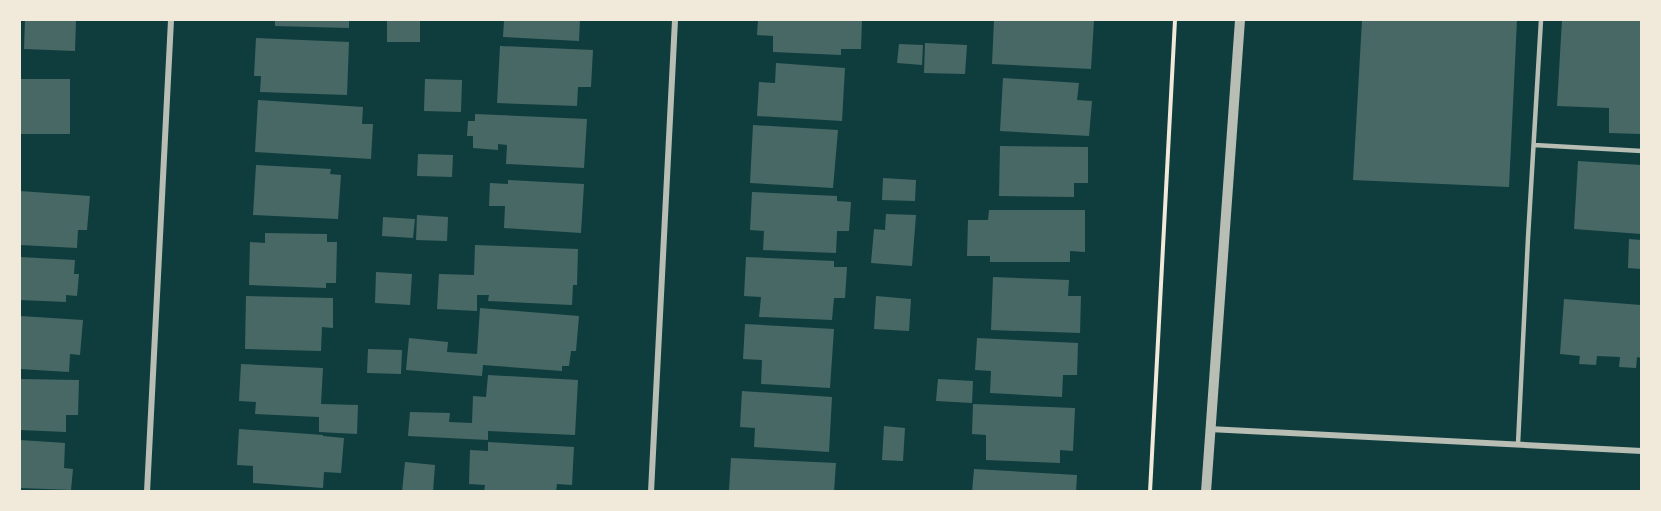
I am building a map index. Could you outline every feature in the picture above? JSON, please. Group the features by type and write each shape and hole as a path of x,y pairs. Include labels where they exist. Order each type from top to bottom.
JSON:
{"street":[{"path":"147,492 171,20"},
{"path":"651,492 675,20"},
{"path":"1206,492 1240,20"},
{"path":"1209,429 1641,451"}],"lane":[{"path":"1518,444 1541,20"},
{"path":"1534,145 1641,150"}],"path":[{"path":"1150,492 1175,20"}],"building":[{"path":"25,20 76,20 75,51 24,49"},
{"path":"275,20 349,20 349,28 275,26"},
{"path":"387,20 420,20 420,42 387,42"},
{"path":"504,20 580,20 579,41 503,37"},
{"path":"758,20 862,20 861,49 841,49 841,55 773,52 773,36 757,35"},
{"path":"994,20 1094,20 1091,69 992,64"},
{"path":"1362,20 1517,20 1509,187 1353,180"},
{"path":"1562,20 1641,20 1641,134 1609,133 1609,108 1557,106"},
{"path":"256,38 349,42 347,95 260,92 261,76 254,76"},
{"path":"925,43 967,45 965,74 924,73"},
{"path":"899,44 923,45 922,65 897,63"},
{"path":"500,46 593,50 591,87 578,87 577,106 497,103"},
{"path":"776,63 845,68 842,121 757,116 759,82 775,83"},
{"path":"1003,78 1079,83 1077,100 1092,101 1089,136 1000,131"},
{"path":"20,79 70,79 70,134 20,134"},
{"path":"425,79 462,80 461,112 424,111"},
{"path":"258,100 363,107 362,124 373,124 371,159 255,152"},
{"path":"475,114 587,119 584,168 506,164 507,145 498,144 498,150 473,148 473,136 467,136 468,121 475,121"},
{"path":"753,125 838,130 833,188 750,183"},
{"path":"1000,146 1088,147 1088,183 1074,183 1074,197 999,196"},
{"path":"418,154 453,155 452,177 417,176"},
{"path":"1578,161 1641,165 1641,234 1574,229"},
{"path":"256,165 331,169 330,174 341,175 338,219 253,215"},
{"path":"883,178 916,180 915,201 882,200"},
{"path":"508,180 584,184 581,233 504,228 505,206 489,206 490,183 508,184"},
{"path":"20,191 90,196 87,230 78,230 77,248 20,245"},
{"path":"752,192 837,196 837,201 851,202 849,231 837,231 836,253 763,250 764,231 750,230"},
{"path":"989,210 1085,210 1085,252 1070,251 1070,262 990,262 990,256 967,256 968,220 988,220"},
{"path":"886,214 916,215 912,266 871,263 874,229 885,230"},
{"path":"417,215 448,217 447,241 416,240"},
{"path":"383,217 415,219 413,238 382,236"},
{"path":"265,233 327,234 327,242 337,242 336,283 326,283 326,288 249,285 250,242 265,243"},
{"path":"1629,239 1641,240 1641,269 1628,268"},
{"path":"475,245 578,249 577,285 573,285 572,305 488,301 489,295 477,295 477,311 437,309 439,274 474,275"},
{"path":"20,257 75,260 74,274 79,274 77,296 66,295 66,302 20,300"},
{"path":"746,257 834,261 834,267 847,267 845,298 834,298 832,320 759,317 761,297 744,296"},
{"path":"376,272 412,274 410,305 375,303"},
{"path":"993,277 1069,280 1068,296 1081,296 1080,333 991,330"},
{"path":"246,296 333,298 333,328 322,327 321,351 245,349"},
{"path":"876,296 911,299 909,331 874,329"},
{"path":"1564,299 1641,305 1641,358 1637,357 1636,368 1619,367 1620,357 1597,356 1596,365 1579,364 1580,356 1560,354"},
{"path":"480,308 579,316 576,351 571,351 569,366 562,366 562,371 483,365 482,376 406,370 409,338 448,342 447,352 477,354"},
{"path":"20,316 83,320 80,355 70,354 69,372 20,369"},
{"path":"745,324 834,329 830,388 761,384 762,360 743,359"},
{"path":"977,338 1078,343 1077,375 1063,375 1062,397 990,393 991,371 975,370"},
{"path":"368,349 402,350 401,374 367,373"},
{"path":"241,364 323,368 321,404 358,405 357,434 319,432 319,417 255,414 256,402 239,401"},
{"path":"488,375 578,380 575,435 488,431 488,440 408,436 410,412 450,413 449,422 472,423 473,396 486,397"},
{"path":"20,379 79,380 78,415 66,415 66,432 20,430"},
{"path":"938,379 973,381 972,403 936,401"},
{"path":"742,391 832,397 829,452 754,447 755,428 740,427"},
{"path":"973,404 1075,408 1073,451 1060,450 1060,463 986,460 986,435 972,434"},
{"path":"884,426 905,428 903,461 882,460"},
{"path":"239,429 344,438 341,473 324,472 323,488 253,483 253,466 237,465"},
{"path":"20,440 65,443 64,468 73,469 71,490 20,488"},
{"path":"488,442 574,447 572,485 557,484 556,492 484,492 485,485 469,484 470,450 488,451"},
{"path":"731,458 836,463 834,492 729,490"},
{"path":"405,462 435,465 433,492 402,492"},
{"path":"974,469 1077,475 1076,492 972,492"}]}
